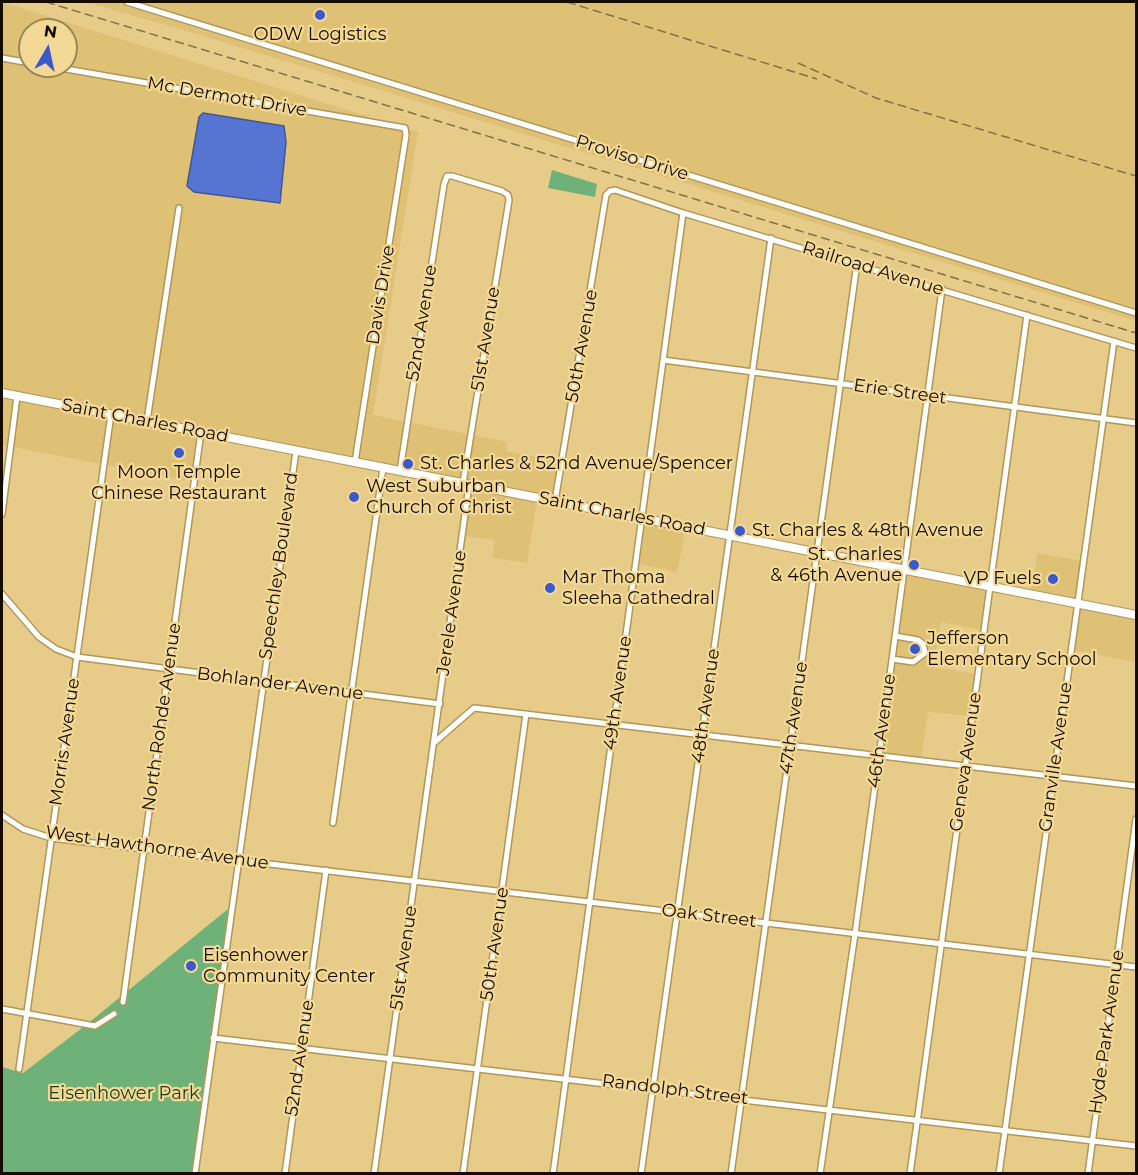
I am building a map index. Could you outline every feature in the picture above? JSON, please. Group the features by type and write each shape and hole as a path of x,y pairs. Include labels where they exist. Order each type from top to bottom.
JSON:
{"main road":[{"name":"Saint Charles Road","path":"2,393 1137,615"}],"street":[{"name":"Proviso Drive","path":"127,2 1137,313"},
{"path":"2,58 18,61"},
{"name":"Mc Dermott Drive","path":"78,71 405,128"},
{"name":"Davis Drive","path":"355,462 405,145 405,128"},
{"name":"51st Avenue","path":"447,176 508,195 466,484"},
{"name":"52nd Avenue","path":"400,471 447,176"},
{"name":"Railroad Avenue","path":"609,191 615,190 683,213 1137,348"},
{"name":"50th Avenue","path":"555,501 606,195 609,191"},
{"path":"147,421 179,208"},
{"name":"49th Avenue","path":"553,1173 683,213"},
{"name":"48th Avenue","path":"642,1173 771,238"},
{"name":"47th Avenue","path":"731,1173 857,263"},
{"name":"46th Avenue","path":"820,1173 855,934 942,289"},
{"name":"Geneva Avenue","path":"910,1173 1027,315"},
{"name":"Granville Avenue","path":"999,1173 1114,341"},
{"name":"Erie Street","path":"663,360 1137,423"},
{"path":"2,514 18,396"},
{"name":"Morris Avenue","path":"19,1069 111,414"},
{"name":"North Rohde Avenue","path":"123,1002 201,432"},
{"name":"Speechley Boulevard","path":"195,1173 237,859 296,450"},
{"path":"333,823 383,468"},
{"name":"Jerele Avenue","path":"435,742 466,484"},
{"name":"Bohlander Avenue","path":"2,594 39,637 56,649 77,657 440,704"},
{"path":"892,659 913,662 925,653 923,644 918,640 895,636"},
{"path":"435,742 474,708 1137,786"},
{"name":"50th Avenue","path":"463,1173 526,714"},
{"name":"51st Avenue","path":"374,1173 435,742"},
{"name":"West Hawthorne Avenue","path":"2,815 23,829 51,838 281,865"},
{"name":"Hyde Park Avenue","path":"1088,1173 1137,819"},
{"name":"Oak Street","path":"281,865 1137,967"},
{"name":"52nd Avenue","path":"285,1173 326,870"},
{"path":"2,1009 94,1026 114,1014"},
{"name":"Randolph Street","path":"213,1038 1137,1146"}],"shaded area":[{"path":"2,2 53,18 18,18 18,78 78,78 78,26 418,132 373,415 507,442 506,451 562,462 556,500 2,391"},
{"path":"86,2 1136,2 1136,321 203,36"},
{"path":"2,394 202,433 195,482 2,445"},
{"path":"471,487 537,499 527,563 492,558 495,540 464,536"},
{"path":"644,520 686,528 677,572 638,564"},
{"path":"1038,553 1083,561 1078,603 1030,594"},
{"name":"Jefferson Elementary School","path":"905,572 988,588 982,630 941,622 933,667 976,674 970,716 928,712 921,759 880,755"},
{"path":"1078,605 1136,617 1136,662 1071,650"}],"green space":[{"path":"552,170 597,184 595,197 548,188"},
{"name":"Eisenhower Park","path":"228,909 193,1173 2,1173 2,1067 23,1073 86,1025"}],"water":[{"path":"203,113 284,126 286,142 280,203 194,192 187,186 199,117"}],"railway":[{"path":"46,2 1136,333"},
{"path":"567,2 817,79"},
{"path":"798,63 876,98 1136,176"}],"place":[{"name":"ODW Logistics","path":"320,15"},
{"name":"Moon Temple Chinese Restaurant","path":"179,453"},
{"name":"St. Charles & 52nd Avenue/Spencer","path":"408,464"},
{"name":"West Suburban Church of Christ","path":"354,497"},
{"name":"St. Charles & 48th Avenue","path":"740,531"},
{"name":"St. Charles & 46th Avenue","path":"914,565"},
{"name":"VP Fuels","path":"1053,579"},
{"name":"Mar Thoma Sleeha Cathedral","path":"550,588"},
{"name":"Jefferson Elementary School","path":"915,649"},
{"name":"Eisenhower Community Center","path":"191,966"}]}
